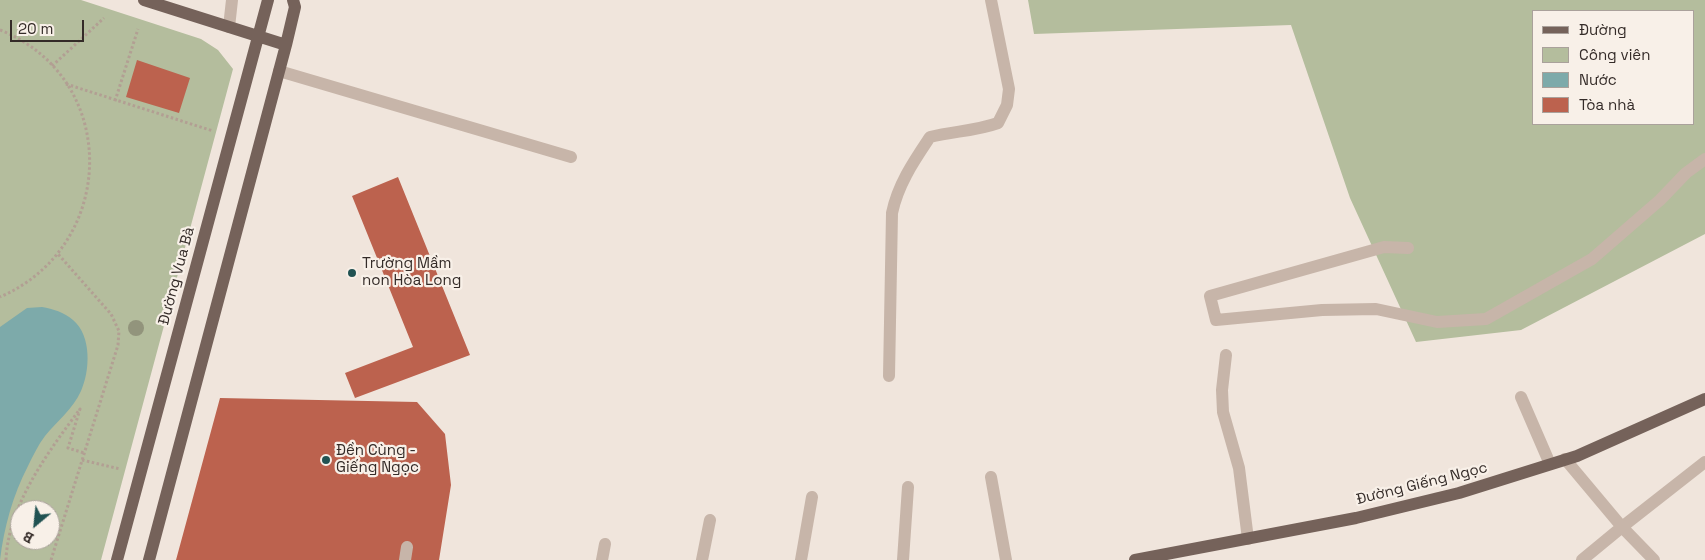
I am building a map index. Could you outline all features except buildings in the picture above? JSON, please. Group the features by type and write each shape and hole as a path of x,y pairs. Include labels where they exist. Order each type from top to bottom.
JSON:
{"main road":[{"path":"144,0 286,45"},
{"name":"Đường Vua Bà","path":"117,560 268,0"},
{"path":"149,560 286,45 295,6 294,0"},
{"name":"Đường Giếng Ngọc","path":"1135,560 1356,518 1459,493 1566,460 1705,399"}],"street":[{"path":"228,27 232,0"},
{"path":"889,376 892,213 896,197 906,173 930,137 952,131 980,130 998,123 1007,105 1010,90 992,0"},
{"path":"279,71 571,157"},
{"path":"1408,248 1384,247 1210,296 1216,320 1322,310 1376,308 1437,322 1486,319 1592,258 1660,200 1686,173 1705,159"},
{"path":"1226,355 1222,390 1223,412 1240,468 1248,539"},
{"path":"1521,397 1550,464"},
{"path":"1566,460 1622,527 1654,560"},
{"path":"1582,560 1705,462"},
{"path":"991,477 1006,560"},
{"path":"903,560 908,487"},
{"path":"801,560 812,496"},
{"path":"702,560 710,520"},
{"path":"602,560 605,544"}],"path":[{"path":"52,66 104,18"},
{"path":"115,101 138,29"},
{"path":"0,30 30,46 52,66 66,84 78,106 86,131 90,157 86,196 78,221 58,254 32,279 0,297"},
{"path":"66,84 213,131"},
{"path":"51,560 118,345 119,331 111,314 58,254"},
{"path":"6,560 12,526 22,500 51,448 80,409 68,448 84,453"},
{"path":"82,460 120,469"}],"green space":[{"path":"0,0 81,0 201,39 218,50 233,69 101,560 0,560"},
{"path":"1028,0 1705,0 1705,234 1521,330 1416,342 1350,198 1291,25 1034,34"}],"water":[{"path":"42,307 54,310 73,320 84,335 88,354 86,374 78,397 42,439 14,500 10,500 10,512 0,560 0,327 27,308"}],"place":[{"name":"Trường Mầm non Hòa Long","path":"352,273"},
{"name":"Đền Cùng - Giếng Ngọc","path":"326,460"}]}
